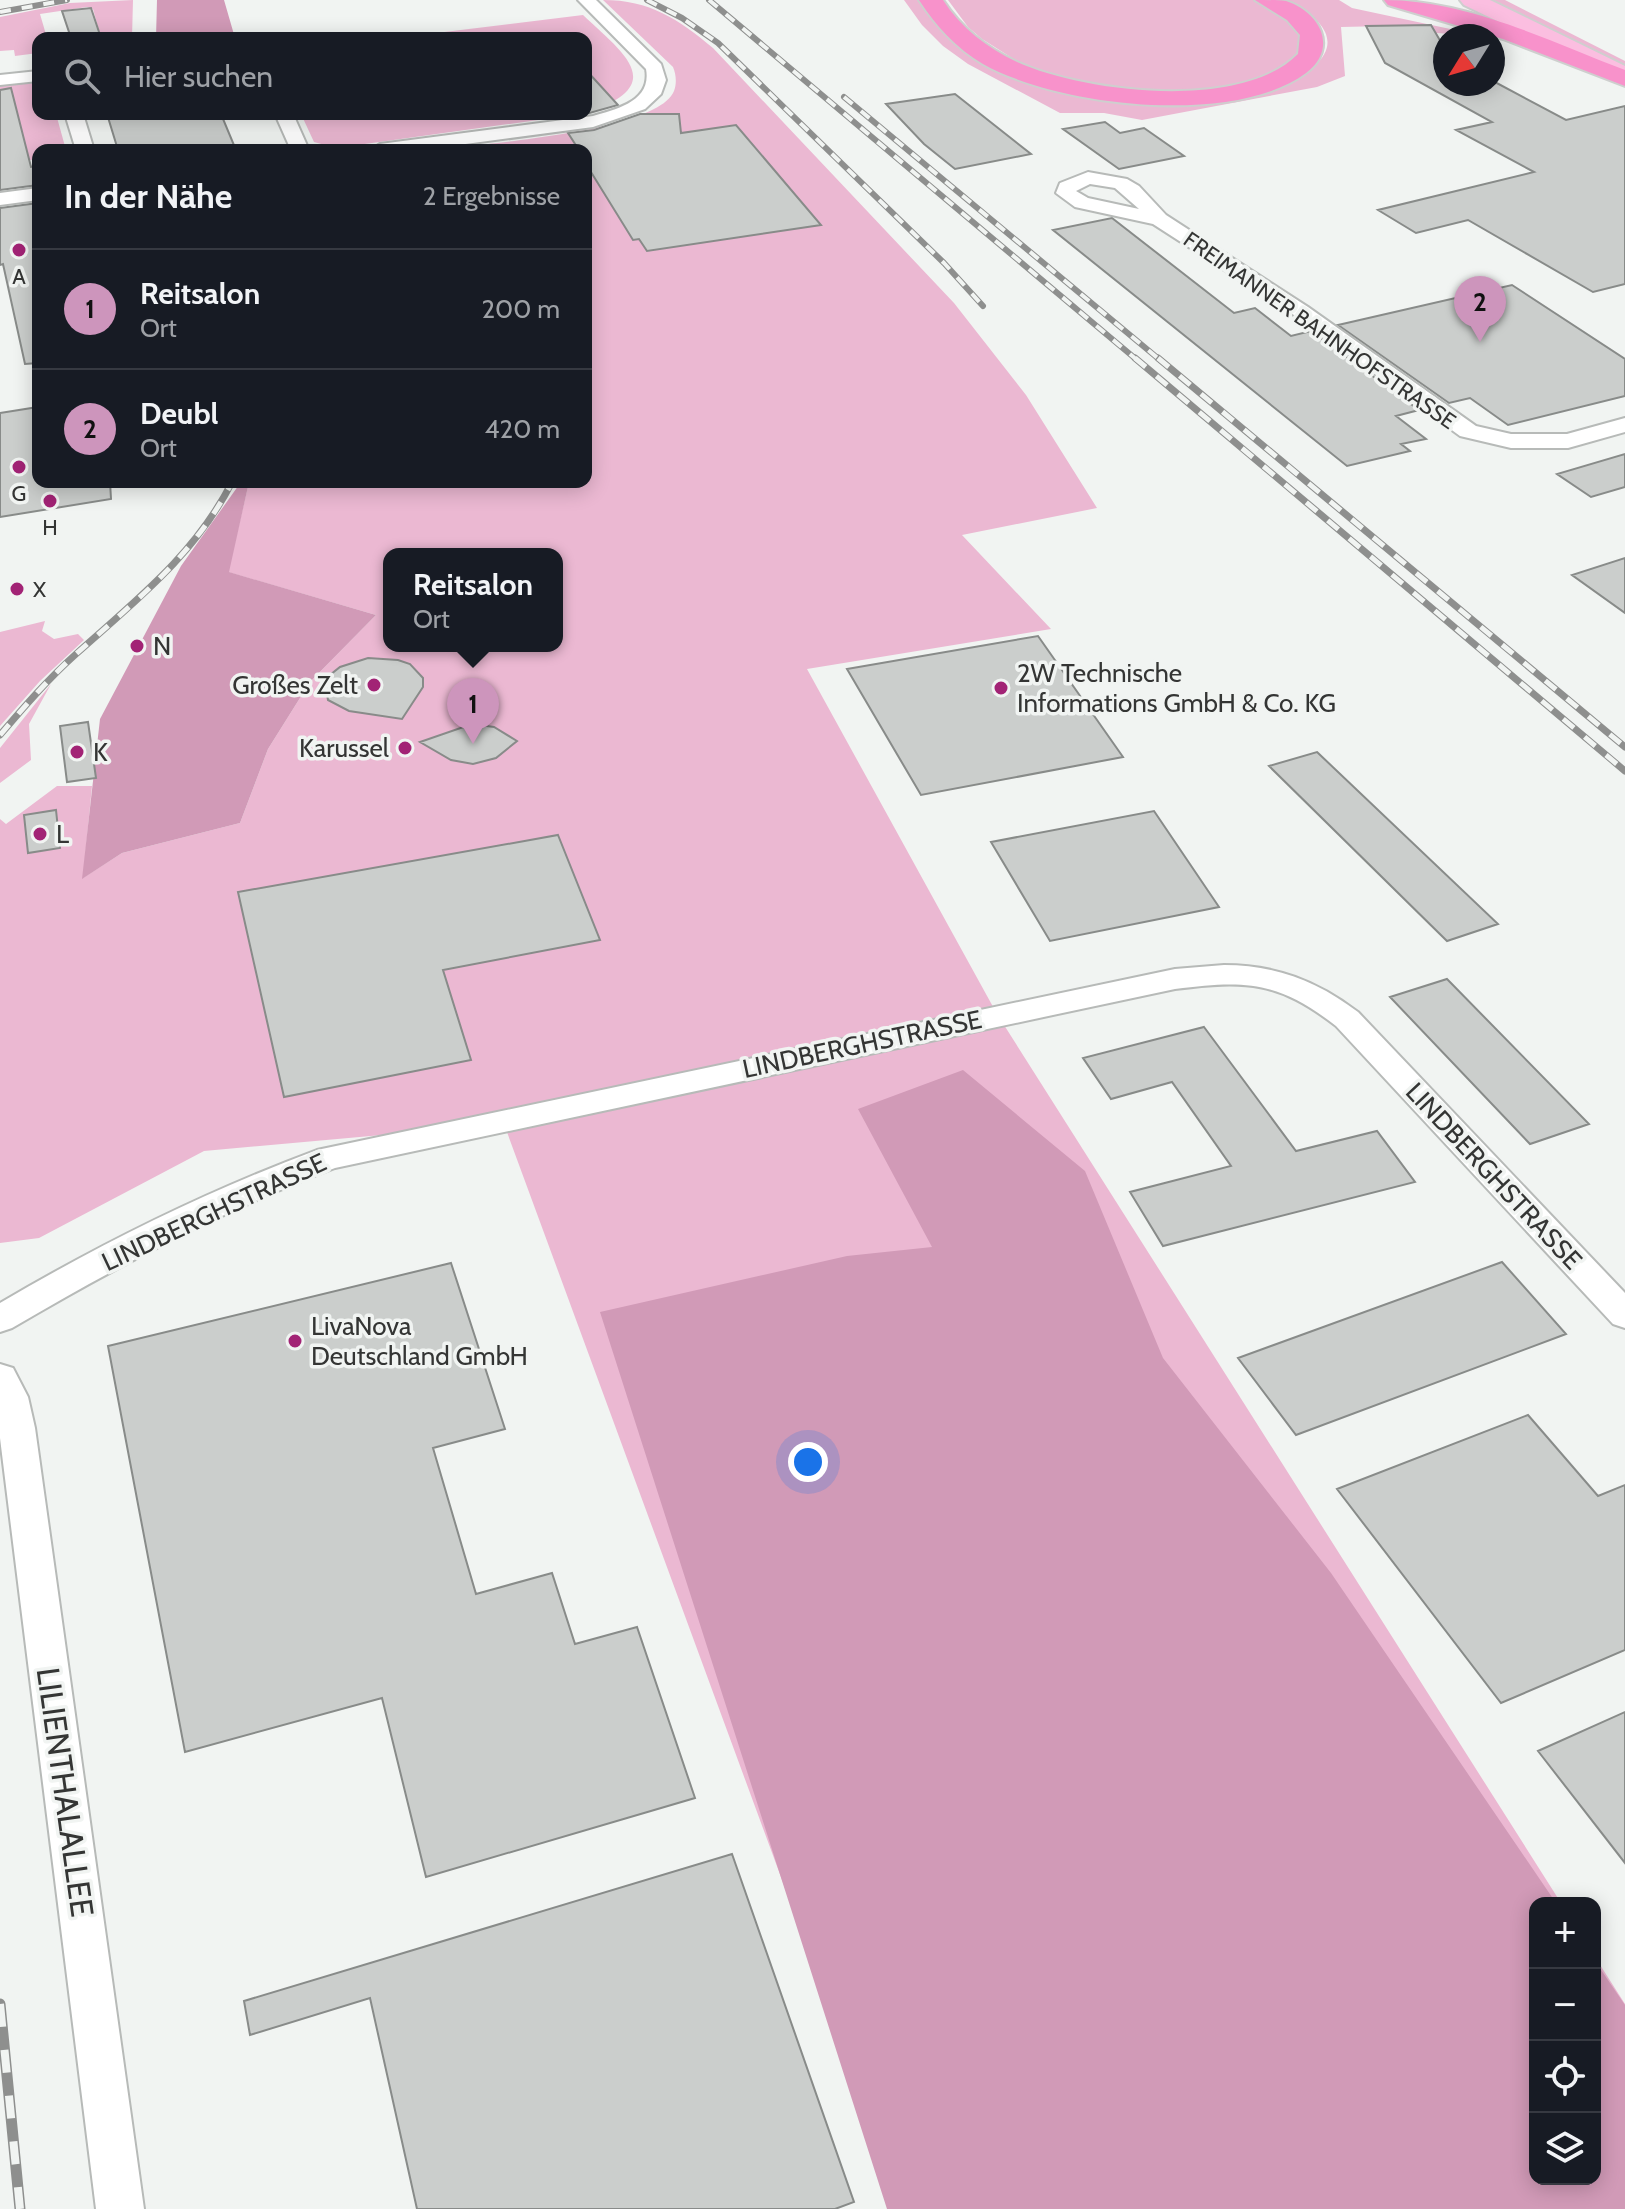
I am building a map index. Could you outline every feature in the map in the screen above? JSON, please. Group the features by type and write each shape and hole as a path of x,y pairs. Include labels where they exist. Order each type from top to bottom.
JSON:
{"highway":[{"path":"931,0 956,33 985,54 1020,72 1096,91 1178,96 1249,88 1277,79 1302,64 1312,50 1312,34 1295,15 1267,0"},
{"path":"1396,0 1475,21 1625,77"}],"main road":[{"path":"1472,0 1625,77"},
{"path":"1519,0 1625,52"}],"street":[{"path":"424,144 593,121 615,115 648,98 657,87 659,76 655,68 586,0"},
{"path":"0,80 32,77"},
{"path":"76,120 83,144"},
{"path":"287,120 297,144"},
{"path":"0,199 32,195"},
{"name":"FREIMANNER BAHNHOFSTRASSE","path":"1159,219 1301,311 1468,431 1511,441 1568,441 1625,425"},
{"name":"LINDBERGHSTRASSE","path":"0,1319 197,1214 329,1158 1175,979 1236,973 1267,975 1295,983 1324,1000 1347,1019 1625,1315"},
{"name":"LILIENTHALALLEE","path":"0,1378 10,1397 17,1428 120,2209"}],"shaded area":[{"path":"133,0 132,32 99,32 93,9 87,7 40,14 45,32 32,32 32,54 15,56 14,50 0,51 0,17 70,3"},
{"path":"157,0 224,0 233,32 156,32"},
{"path":"603,0 635,3 662,13 713,48 954,303 1026,395 1097,508 962,535 1051,629 807,669 997,1014 1557,1897 1529,1897 1529,2185 1601,2185 1601,1966 1625,2004 1625,2209 899,2198 504,1124 204,1151 39,1238 0,1243 0,819 6,824 57,786 92,786 83,878 122,853 240,823 268,749 310,682 376,615 228,572 248,488 592,488 592,144 489,144 565,134 636,117 661,105 676,85 673,67"},
{"path":"904,0 921,0 945,33 969,54 1088,95 1278,87 1297,78 1322,57 1327,46 1326,35 1307,12 1287,0 1339,0 1352,8 1433,25 1433,28 1431,25 1341,27 1345,76 1317,87 1142,120 1104,113 1060,113 968,64 943,46 922,25"},
{"path":"948,0 1257,0 1293,19 1306,43 1292,65 1229,88 1139,92 1088,85 1020,63 968,27"},
{"path":"1487,0 1505,0 1625,61 1625,66"},
{"path":"583,15 625,57 632,69 633,80 626,92 592,110 592,32 444,32"},
{"path":"32,82 32,120 58,120 64,144 32,144 32,160 0,164 0,86"},
{"path":"304,120 538,120 365,144 314,142"},
{"path":"237,488 248,488 229,572 376,615 310,682 268,749 240,823 122,853 82,879 100,719 181,566"},
{"path":"45,621 42,631 54,639 78,634 84,640 40,681 0,726 0,632"},
{"path":"51,684 29,724 31,760 0,783 0,748"},
{"path":"963,1070 1085,1171 1163,1358 1331,1573 1552,1897 1529,1897 1529,2185 1601,2185 1601,1970 1625,2005 1625,2209 887,2209 600,1312 847,1256 932,1247 858,1109"}],"building":[{"path":"91,8 99,32 69,32 62,11"},
{"path":"1431,25 1433,89 1385,63 1366,26"},
{"path":"592,77 618,105 592,112"},
{"path":"1505,87 1566,120 1625,106 1625,284 1593,292 1468,220 1416,233 1378,210 1534,172 1456,130 1492,122 1445,96 1505,96"},
{"path":"11,88 32,167 32,186 0,190 0,90"},
{"path":"955,94 1031,154 955,169 924,144 886,104"},
{"path":"640,114 679,114 681,133 736,125 821,225 647,251 639,239 633,240 592,174 592,144 575,144 568,133 594,130"},
{"path":"109,120 224,120 234,144 116,144"},
{"path":"1105,122 1120,133 1144,128 1184,156 1119,169 1063,129"},
{"path":"32,204 32,363 25,364 3,264 0,265 0,208"},
{"path":"1112,218 1234,313 1255,308 1291,336 1311,331 1419,410 1396,416 1426,439 1401,444 1410,451 1347,466 1053,230"},
{"path":"1512,285 1625,359 1625,396 1508,425 1470,398 1449,403 1338,325"},
{"path":"32,408 32,488 110,488 111,499 0,517 0,413"},
{"path":"1625,454 1625,487 1591,497 1557,474"},
{"path":"1625,558 1625,613 1572,575"},
{"path":"1038,636 1123,757 921,795 847,669"},
{"name":"Großes Zelt","path":"368,658 410,664 423,678 423,687 402,719 349,711 328,700 325,683 330,675 340,667"},
{"name":"K","path":"88,722 96,778 67,782 60,726"},
{"path":"472,724 494,727 517,741 496,758 473,764 451,760 420,742"},
{"path":"1317,752 1498,924 1447,941 1269,766"},
{"name":"L","path":"56,810 60,848 28,853 24,815"},
{"path":"1154,811 1219,907 1050,941 991,842"},
{"path":"558,835 600,940 443,970 471,1060 284,1097 238,892"},
{"path":"1447,979 1589,1124 1530,1144 1390,997"},
{"path":"1204,1027 1296,1151 1377,1131 1415,1182 1163,1246 1130,1192 1231,1166 1172,1082 1111,1099 1083,1058"},
{"path":"1502,1262 1566,1334 1296,1435 1238,1358"},
{"path":"451,1263 505,1429 433,1448 476,1594 552,1573 575,1644 637,1627 695,1798 426,1877 382,1698 185,1752 108,1346"},
{"path":"1528,1415 1598,1496 1625,1485 1625,1650 1501,1703 1337,1489"},
{"path":"1625,1712 1625,1863 1538,1751"},
{"path":"732,1854 854,2202 835,2209 417,2209 370,1998 250,2035 244,2001"}],"railway":[{"path":"0,12 67,0"},
{"path":"647,0 682,18 718,43 944,263 983,306"},
{"path":"709,0 1137,360"},
{"path":"844,97 1160,360"},
{"path":"1135,358 1625,771"},
{"path":"1158,358 1625,747"},
{"path":"0,735 56,673 142,596 182,555 229,488"},
{"path":"0,2004 20,2209"}],"place":[{"name":"A","path":"19,250"},
{"name":"Deubl","path":"1480,342"},
{"name":"G","path":"19,467"},
{"name":"H","path":"50,501"},
{"name":"X","path":"17,589"},
{"name":"N","path":"137,646"},
{"name":"Großes Zelt","path":"374,685"},
{"name":"2W Technische Informations GmbH & Co. KG","path":"1001,688"},
{"name":"Reitsalon","path":"473,744"},
{"name":"Karussel","path":"405,748"},
{"name":"K","path":"77,752"},
{"name":"L","path":"40,834"},
{"name":"LivaNova Deutschland GmbH","path":"295,1341"}]}
